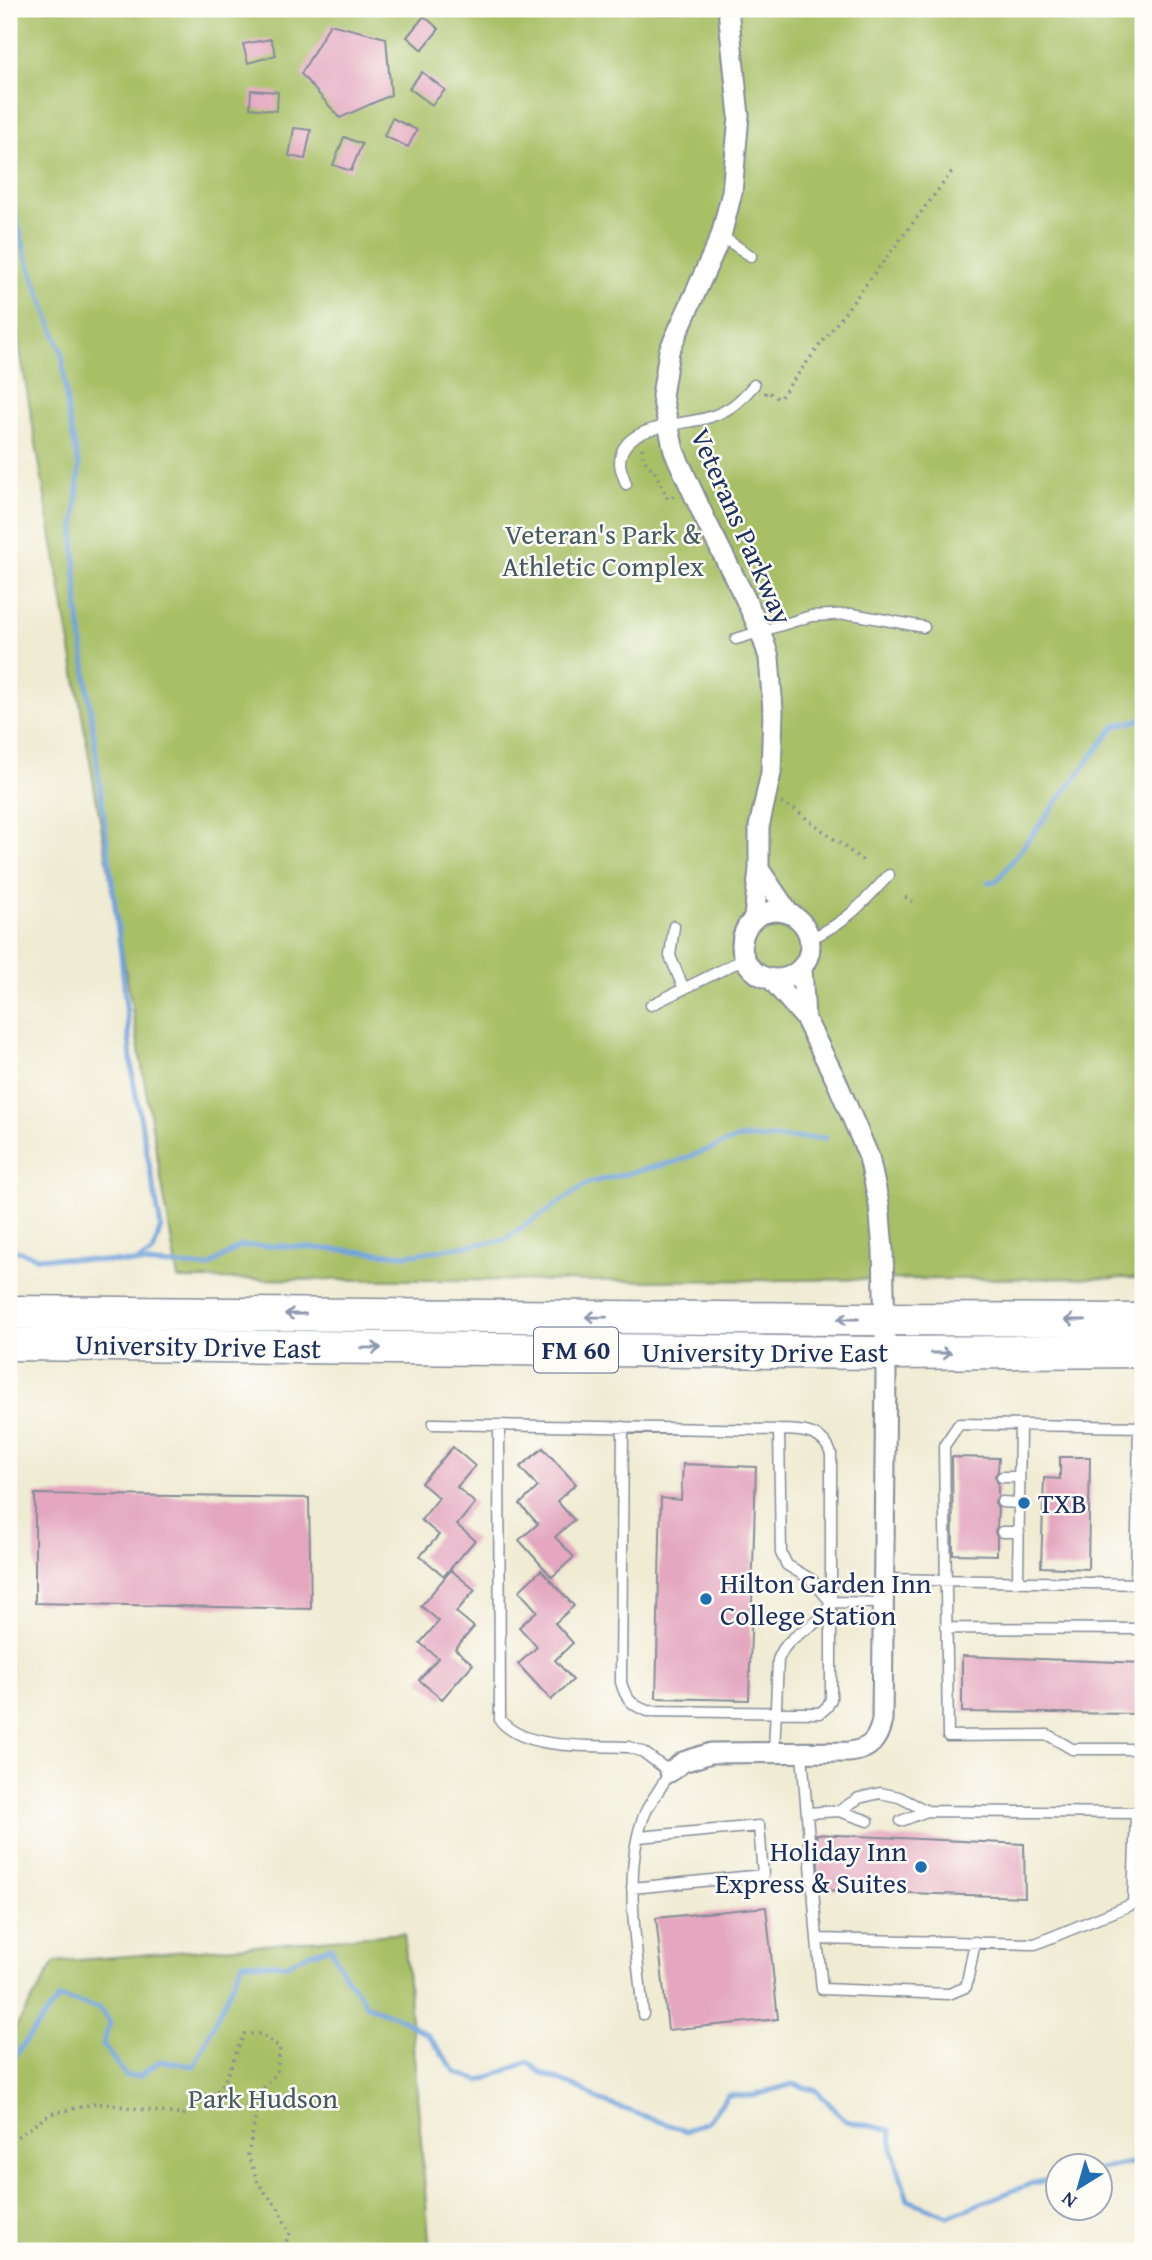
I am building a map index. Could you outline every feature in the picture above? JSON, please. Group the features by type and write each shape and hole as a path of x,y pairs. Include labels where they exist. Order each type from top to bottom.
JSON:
{"main road":[{"name":"University Drive East","path":"9,1312 1143,1320"},
{"name":"University Drive East","path":"9,1344 885,1353 1143,1351"}],"street":[{"name":"Veterans Parkway","path":"728,9 739,117 732,192 721,236 668,351 662,396 674,451 761,633 769,657 774,711 771,773 759,827 759,869 754,918"},
{"path":"759,869 788,912"},
{"path":"765,912 788,912 799,918 806,928 811,950 802,969 793,976 771,979 751,969 744,959 742,937 754,918 765,912"},
{"path":"802,969 805,1018"},
{"path":"670,1772 682,1762 711,1753 862,1751 873,1744 883,1720 885,1320 879,1204 869,1157 836,1080 805,1018 771,979"}],"lane":[{"path":"721,236 751,256"},
{"path":"626,484 620,464 622,449 633,437 668,425 709,417 737,405 754,385"},
{"path":"736,639 811,616 852,614 924,627"},
{"path":"810,939 837,926 857,911 889,875"},
{"path":"674,926 670,956 684,989"},
{"path":"651,1006 744,959"},
{"path":"433,1424 623,1427 779,1430 800,1430 811,1433 828,1444 831,1454 831,1699 820,1713 648,1711 630,1703 621,1682 623,1427"},
{"path":"884,1579 944,1580 1018,1581 1140,1583 1141,1427 959,1424 944,1446 944,1580 948,1736 1048,1735 1072,1749 1143,1749"},
{"path":"499,1425 500,1720 507,1729 521,1737 540,1742 629,1746 643,1752 670,1772 646,1811 633,1859 632,1888 643,2014"},
{"path":"1018,1581 1020,1425"},
{"path":"779,1430 781,1552 787,1565 812,1580 831,1602 883,1602"},
{"path":"944,1475 957,1475"},
{"path":"1002,1477 1020,1477"},
{"path":"944,1502 957,1502"},
{"path":"1002,1502 1019,1503"},
{"path":"944,1530 957,1530"},
{"path":"1002,1532 1019,1532"},
{"path":"774,1753 778,1660 789,1639 816,1623 831,1602"},
{"path":"946,1629 1143,1629"},
{"path":"802,1752 822,1989 949,1994 966,1987 975,1942"},
{"path":"839,1811 859,1798 880,1793 899,1797 927,1811"},
{"path":"807,1813 839,1811 868,1821"},
{"path":"817,1939 1035,1944 1133,1904 1136,1813 927,1811 901,1821"},
{"path":"632,1888 762,1875 758,1826 639,1837"}],"path":[{"path":"763,397 767,391 779,399 954,169"},
{"path":"642,448 643,459 655,472 668,499 677,494"},
{"path":"779,802 794,809 866,863"},
{"path":"905,897 913,902"},
{"path":"9,2147 11,2141 50,2114 97,2103 183,2115 205,2103 224,2083 244,2034 261,2034 280,2048 277,2072 261,2091 248,2155 258,2183 278,2208 290,2233 282,2251"}],"green space":[{"name":"Veteran's Park & Athletic Complex","path":"9,9 1143,9 1143,1278 627,1281 178,1279 9,285"},
{"name":"Park Hudson","path":"404,1933 430,2251 9,2251 9,2039 55,1962"}],"building":[{"path":"424,16 439,29 422,50 407,37"},
{"path":"330,24 386,38 391,95 340,118 301,74"},
{"path":"271,39 276,55 248,63 243,44"},
{"path":"422,72 445,90 432,105 409,88"},
{"path":"251,90 278,92 277,111 250,108"},
{"path":"392,118 417,130 408,147 384,136"},
{"path":"294,128 311,130 305,159 289,156"},
{"path":"344,137 362,144 351,171 333,165"},
{"path":"453,1447 475,1466 457,1487 475,1503 457,1525 475,1540 444,1576 420,1556 439,1535 421,1520 439,1498 421,1483"},
{"path":"543,1448 576,1484 557,1501 574,1520 555,1537 574,1557 552,1577 519,1540 538,1524 520,1504 538,1487 520,1467"},
{"path":"952,1457 999,1458 995,1476 998,1483 995,1502 998,1508 995,1531 997,1555 953,1554"},
{"path":"1060,1457 1090,1457 1088,1569 1041,1567 1044,1478 1060,1479"},
{"name":"Hilton Garden Inn College Station","path":"683,1464 756,1467 749,1700 656,1698 661,1498 681,1500"},
{"path":"35,1494 309,1498 311,1609 35,1603"},
{"path":"451,1570 475,1590 456,1612 474,1627 455,1649 473,1664 442,1699 419,1680 438,1658 420,1643 439,1621 421,1606"},
{"path":"541,1570 574,1606 555,1623 573,1643 555,1660 573,1680 551,1700 518,1664 537,1647 519,1627 537,1611 519,1591"},
{"path":"962,1656 1143,1663 1141,1714 962,1712"},
{"name":"Holiday Inn Express & Suites","path":"816,1834 1024,1844 1025,1897 820,1890"},
{"path":"766,1907 778,2019 668,2030 656,1918"}],"waterway":[{"path":"9,173 12,199 26,256 62,353 68,414 79,467 74,539 78,609 121,954 133,1079 161,1227 153,1252 137,1262"},
{"path":"988,882 997,881 1115,726 1143,719"},
{"path":"9,1248 36,1257 208,1267 240,1246 286,1246 407,1255 504,1240 588,1183 675,1162 739,1138 826,1138"},
{"path":"9,2063 59,1998 99,2008 110,2023 103,2045 126,2076 140,2076 160,2061 194,2066 243,1962 286,1965 331,1947 343,1973 368,2006 400,2018 428,2035 456,2072 480,2081 528,2062 541,2073 584,2090 596,2099 686,2131 708,2121 728,2095 753,2096 793,2084 817,2091 846,2121 890,2130 894,2155 908,2200 948,2216 1044,2181"},
{"path":"1114,2166 1143,2161"}],"place":[{"name":"TXB","path":"1024,1503"},
{"name":"Hilton Garden Inn College Station","path":"706,1599"},
{"name":"Holiday Inn Express & Suites","path":"921,1867"}]}
